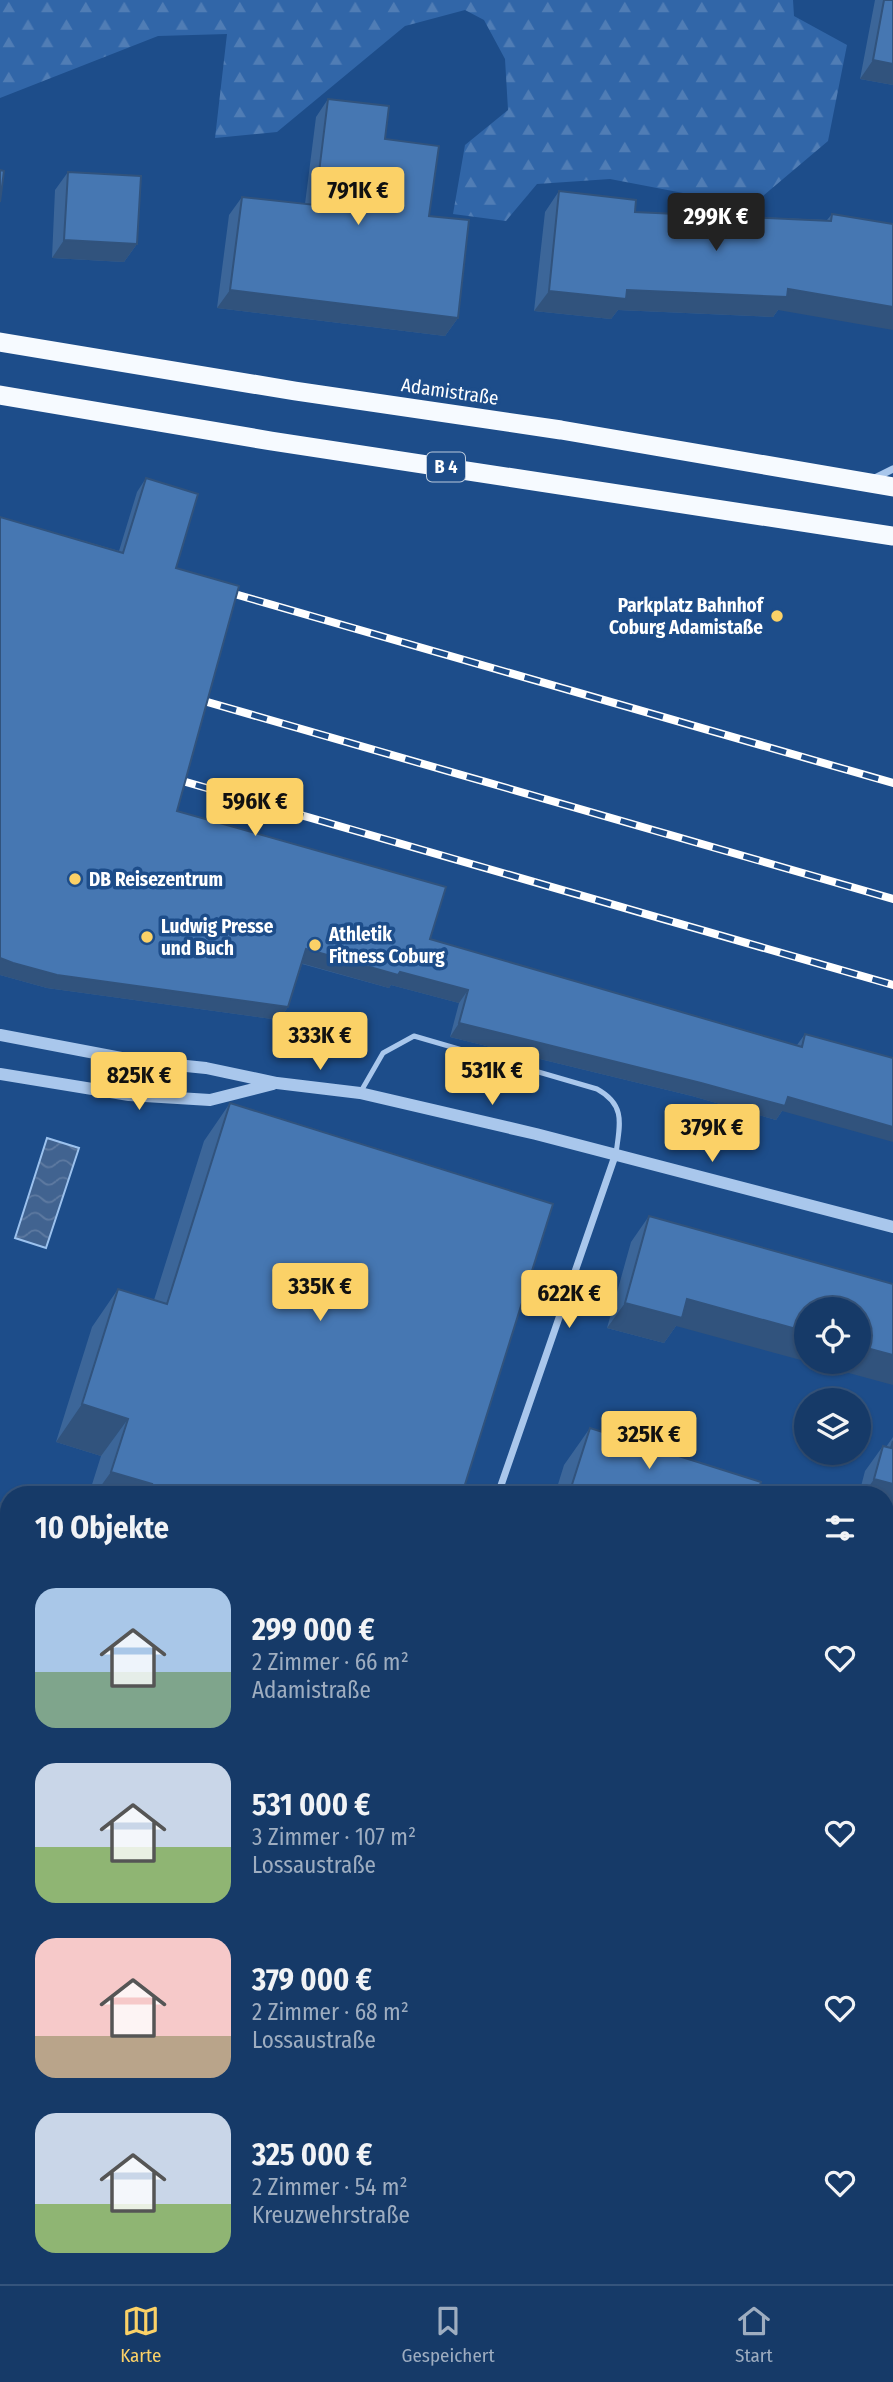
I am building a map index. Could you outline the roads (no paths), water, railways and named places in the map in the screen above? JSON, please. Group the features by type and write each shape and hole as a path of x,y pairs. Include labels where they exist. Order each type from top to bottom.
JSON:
{"highway":[{"name":"Adamistraße","path":"0,342 295,391 561,430 893,487"},
{"name":"B 4","path":"0,395 271,441 893,536"}],"street":[{"path":"864,483 893,469"},
{"path":"0,1035 137,1061 206,1068 277,1083 360,1093 536,1134 893,1227"},
{"path":"0,1074 129,1095 210,1100 277,1083"},
{"path":"501,1486 615,1156"}],"lane":[{"path":"360,1093 383,1053 414,1036 597,1089 610,1096 617,1107 620,1121 615,1156"}],"water":[{"path":"47,1138 79,1148 46,1248 15,1238"}],"railway":[{"path":"217,589 893,783"},
{"path":"190,697 893,899"},
{"path":"165,776 893,985"}],"place":[{"name":"Parkplatz Bahnhof Coburg Adamistaße","path":"777,616"},
{"name":"DB Reisezentrum","path":"75,879"},
{"name":"Ludwig Presse und Buch","path":"147,937"},
{"name":"Athletik Fitness Coburg","path":"315,945"}]}
